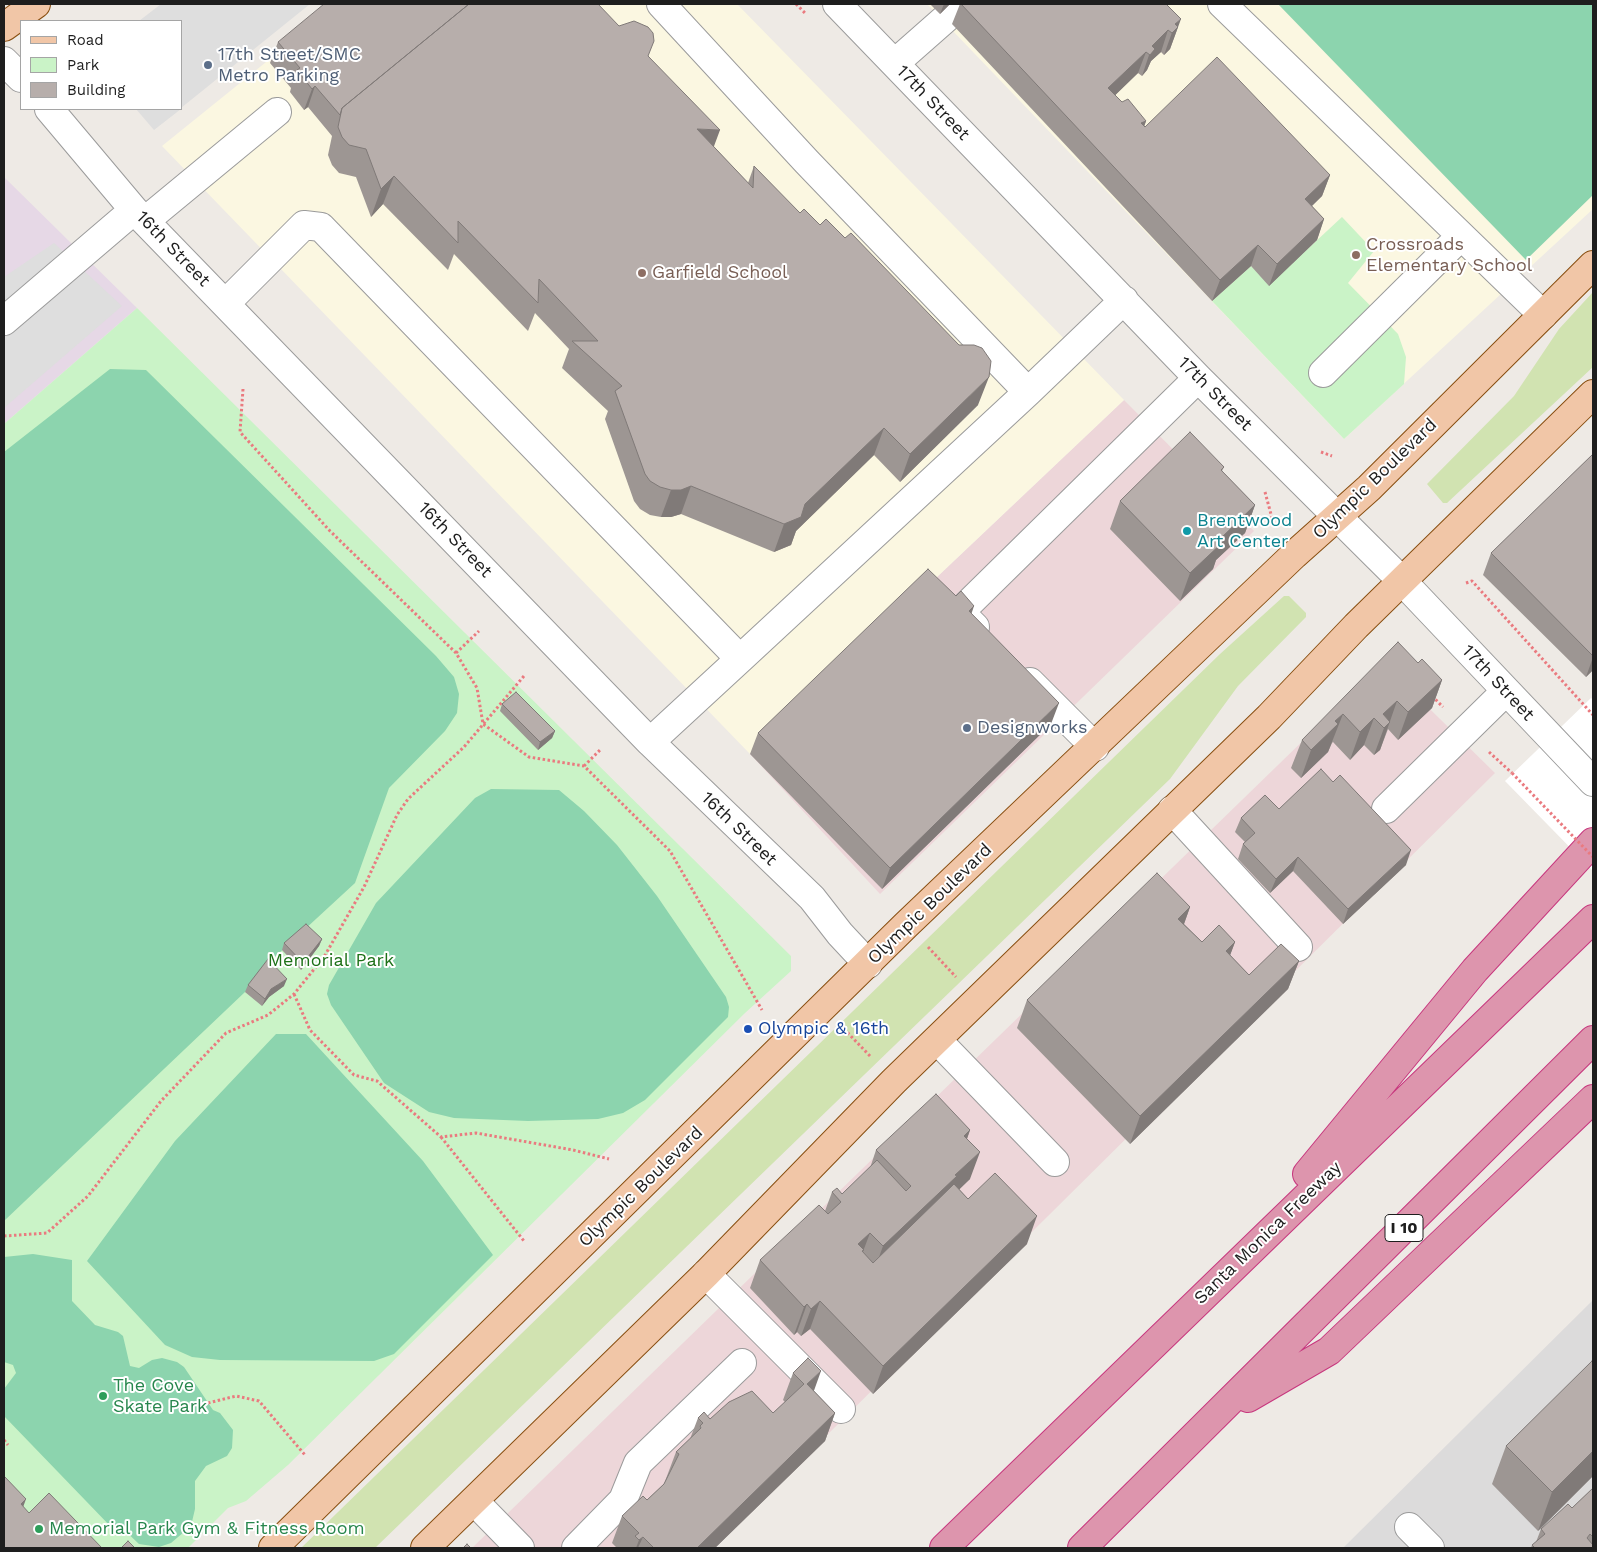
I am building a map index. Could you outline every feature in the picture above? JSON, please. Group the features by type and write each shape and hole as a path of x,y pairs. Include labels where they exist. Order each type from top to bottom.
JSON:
{"highway":[{"path":"1226,1273 1474,970 1593,842"},
{"name":"Santa Monica Freeway","path":"944,1548 1593,919"},
{"name":"I 10","path":"1082,1548 1217,1417 1593,1040"},
{"path":"1217,1417 1329,1351 1593,1099"}],"main road":[{"path":"4,27 36,4"},
{"name":"Olympic Boulevard","path":"273,1548 906,925 1369,488 1593,265"},
{"path":"425,1548 706,1274 937,1040 1269,717 1356,626 1593,394"}],"street":[{"path":"661,4 807,162 1028,392"},
{"name":"17th Street","path":"837,4 1198,378 1403,582 1593,782"},
{"path":"895,63 962,4"},
{"path":"1222,4 1543,315"},
{"path":"4,61 20,77"},
{"name":"16th Street","path":"50,110 140,215 650,742 812,898 840,934 868,964"},
{"path":"4,322 140,215 277,112"},
{"path":"226,303 304,225 322,227 740,659"},
{"path":"1323,373 1461,236"},
{"path":"650,742 1028,392 1124,300"},
{"path":"993,646 960,612 1198,378"},
{"path":"1013,666 1095,747"},
{"path":"1386,809 1506,691"},
{"path":"1172,810 1298,947"},
{"path":"937,1040 1055,1162"},
{"path":"706,1274 841,1409"},
{"path":"576,1548 623,1500 638,1464 742,1363"},
{"path":"474,1501 520,1548"},
{"path":"1409,1527 1430,1548"}],"path":[{"path":"243,389 240,432 330,531 456,653 478,688 483,724 529,757 584,766 674,856 762,1010"},
{"path":"1466,584 1472,581 1593,716"},
{"path":"456,653 479,631"},
{"path":"4,1236 47,1233 88,1196 161,1101 226,1033 268,1015 294,994 324,957 364,887 403,807 464,747 524,676"},
{"path":"1427,690 1466,731 1512,773 1593,857"},
{"path":"584,766 600,750"},
{"path":"922,940 957,979"},
{"path":"294,994 310,1030 354,1075 377,1080 441,1137 524,1241"},
{"path":"839,1023 872,1058"},
{"path":"441,1137 476,1132 574,1150 609,1159"},
{"path":"208,1403 236,1396 259,1402 305,1455"},
{"path":"4,1440 8,1445"}],"shaded area":[{"name":"17th Street/SMC Metro Parking","path":"161,4 310,4 182,107 182,20 140,20"},
{"name":"Garfield School","path":"338,4 737,4 1124,400 750,754 162,146"},
{"name":"Crossroads Elementary School","path":"927,4 1593,4 1593,209 1344,439"},
{"name":"17th Street/SMC Metro Parking","path":"137,110 180,110 154,130"},
{"path":"4,177 137,308 4,424"},
{"path":"54,243 122,306 4,408 4,277"},
{"path":"1124,400 1254,531 880,894 750,754"},
{"path":"1383,663 1495,773 713,1548 472,1548"},
{"path":"1593,1300 1593,1548 1343,1548"}],"green space":[{"path":"1278,4 1593,4 1593,195 1526,260"},
{"path":"1342,217 1374,251 1348,283 1398,334 1406,357 1404,384 1344,439 1212,301 1251,266 1269,285"},
{"path":"1593,292 1593,367 1447,503 1443,503 1427,484 1514,396 1559,329"},
{"name":"Memorial Park","path":"137,308 791,956 791,971 745,1013 288,1465 246,1501 228,1508 188,1548 4,1548 4,424"},
{"path":"110,369 146,370 436,656 454,677 459,694 457,713 445,731 389,788 355,883 265,966 245,992 4,1221 4,452"},
{"path":"1284,596 1289,596 1306,613 1306,617 1238,686 1170,779 375,1548 301,1548 1220,654"},
{"path":"491,789 559,790 584,811 617,845 657,896 726,997 729,1007 728,1017 645,1100 623,1113 598,1119 528,1121 454,1118 429,1112 384,1083 331,1005 327,994 329,985 376,903 475,798"},
{"path":"276,1034 306,1034 423,1161 493,1255 394,1354 374,1361 220,1360 192,1357 165,1345 87,1261 175,1141"},
{"name":"The Cove Skate Park","path":"33,1254 72,1260 72,1301 95,1325 118,1332 123,1336 130,1366 139,1368 152,1360 162,1358 177,1362 184,1367 213,1410 220,1413 233,1430 232,1448 227,1456 206,1466 195,1481 195,1509 191,1526 171,1543 159,1547 139,1544 119,1525 113,1529 4,1416 4,1389 16,1373 13,1365 4,1362 4,1257"}],"pier":[{"path":"1591,698 1593,700 1593,871 1505,781"}],"building":[{"path":"324,4 469,4 342,108 340,115 315,86 312,89 297,70 300,68 278,42"},
{"path":"469,4 598,4 619,26 634,21 648,27 653,33 654,41 648,56 720,130 697,129 753,188 754,166 800,213 804,209 820,225 826,219 845,238 851,233 959,345 974,345 982,348 991,361 989,377 910,454 884,428 805,504 801,517 784,524 691,486 681,490 671,490 660,487 650,481 645,474 615,391 622,386 572,341 598,341 539,279 538,303 458,221 458,243 394,176 381,189 366,149 349,145 342,137 338,127 342,108"},
{"path":"961,4 1166,4 1181,19 1175,24 1178,27 1172,33 1168,30 1152,46 1155,49 1150,55 1146,52 1108,88 1122,102 1128,99 1146,121 1141,123 1145,127 1217,57 1330,175 1305,199 1324,219 1277,264 1258,245 1220,280"},
{"path":"1190,432 1224,467 1221,470 1255,505 1220,539 1223,542 1190,573 1120,501"},
{"path":"1593,454 1593,656 1491,553"},
{"path":"928,569 956,596 961,591 974,606 969,611 1059,703 890,868 758,733"},
{"path":"1398,642 1418,663 1422,659 1442,680 1408,712 1397,701 1383,714 1390,722 1384,728 1374,718 1360,732 1343,714 1335,721 1338,724 1311,750 1302,740"},
{"path":"516,692 555,731 540,742 502,704"},
{"path":"1321,769 1333,782 1340,775 1411,850 1348,909 1298,857 1276,879 1243,844 1255,833 1241,818 1265,795 1279,809"},
{"path":"1157,873 1190,907 1178,919 1202,942 1219,925 1235,942 1226,951 1249,975 1281,944 1299,961 1140,1116 1027,1000"},
{"path":"306,924 322,939 303,963 284,943"},
{"path":"268,959 287,979 271,989 265,999 248,985"},
{"path":"936,1094 970,1130 964,1136 980,1152 883,1246 870,1233 858,1244 864,1250 862,1251 873,1263 954,1184 968,1199 995,1173 1037,1216 883,1366 820,1301 811,1309 807,1304 804,1307 760,1260 819,1205 828,1214 841,1202 832,1192 837,1188 842,1194 877,1160 906,1191 911,1186 876,1150"},
{"path":"808,1358 821,1371 807,1384 835,1413 697,1548 654,1548 643,1537 639,1540 635,1536 639,1533 622,1516 643,1496 647,1500 664,1484 679,1454 676,1452 701,1428 700,1426 703,1423 698,1418 704,1412 710,1419 729,1402 752,1391 773,1413 804,1384 793,1373"},
{"path":"1592,1361 1593,1451 1552,1492 1506,1446"},
{"path":"4,1476 26,1499 21,1504 29,1513 49,1493 102,1548 4,1548"},
{"path":"1593,1488 1593,1537 1590,1534 1587,1538 1593,1545 1592,1548 1535,1548 1532,1545 1545,1534 1541,1529 1568,1504 1572,1508"},
{"path":"128,1541 135,1548 121,1548"},
{"path":"467,1544 471,1548 463,1548"}],"place":[{"name":"17th Street/SMC Metro Parking","path":"208,65"},
{"name":"Crossroads Elementary School","path":"1356,255"},
{"name":"Garfield School","path":"642,273"},
{"name":"Brentwood Art Center","path":"1187,531"},
{"name":"Designworks","path":"967,728"},
{"name":"Olympic & 16th","path":"748,1029"},
{"name":"The Cove Skate Park","path":"103,1396"},
{"name":"Memorial Park Gym & Fitness Room","path":"39,1529"}]}
